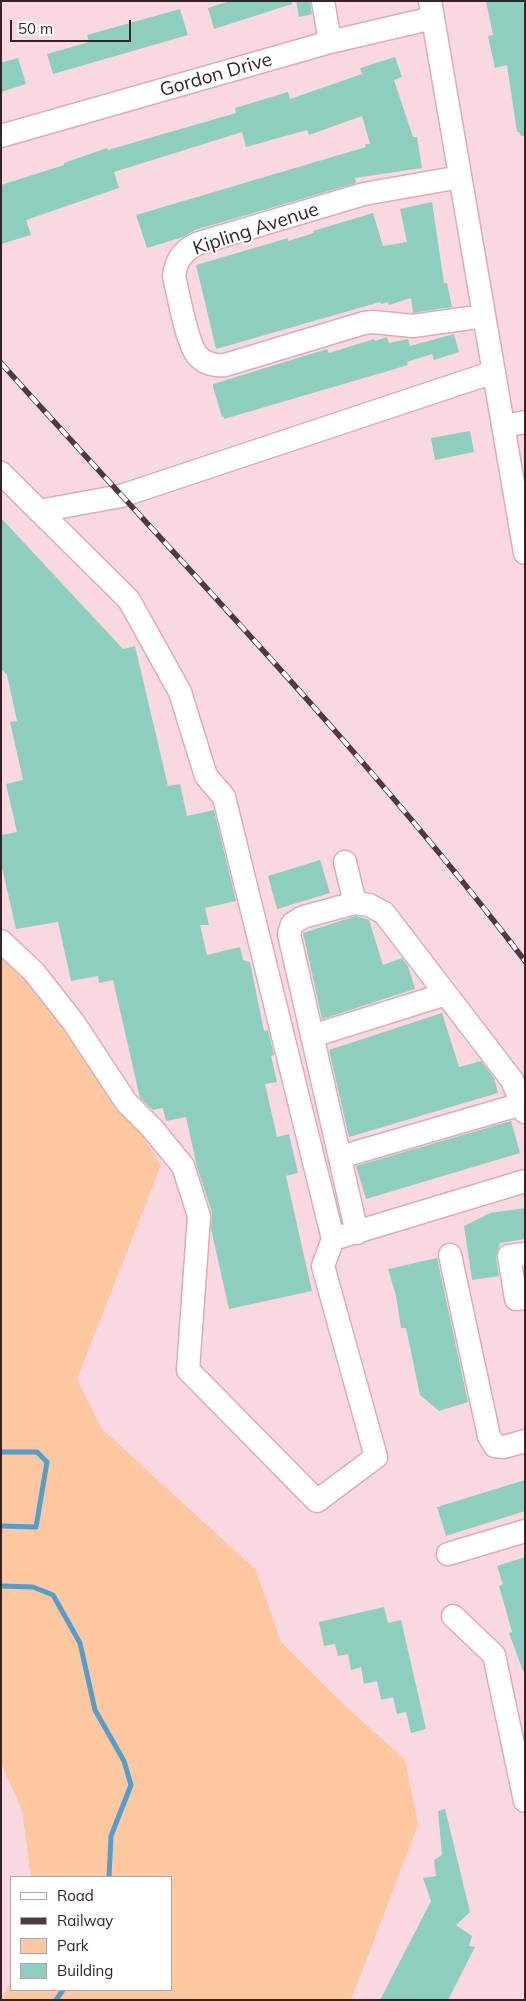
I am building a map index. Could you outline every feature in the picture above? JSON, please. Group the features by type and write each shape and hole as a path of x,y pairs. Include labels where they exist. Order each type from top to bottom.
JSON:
{"street":[{"path":"323,1 330,42"},
{"path":"431,10 494,372 514,424 525,553"},
{"name":"Gordon Drive","path":"1,136 330,42 431,10"},
{"name":"Kipling Avenue","path":"460,177 374,192 196,244 181,256 174,276 193,348 203,360 215,365 225,365 364,323 373,322 413,326 484,316"},
{"path":"39,511 121,496 494,372"},
{"path":"1,473 129,600 180,692 206,776 224,797 333,1239 324,1266 376,1457 317,1501 188,1370 199,1216 182,1166 152,1128 126,1102 74,1024 34,972 1,941"},
{"path":"345,862 355,903"},
{"path":"340,1157 524,1108 512,1080 384,913 370,905 355,903 303,917 292,924 289,934 357,1233"},
{"path":"312,1036 446,994"},
{"path":"333,1239 525,1181"},
{"path":"525,1254 509,1256 516,1299 525,1298"},
{"path":"450,1255 489,1436 495,1446 504,1447 525,1441"},
{"path":"448,1554 525,1531"},
{"path":"453,1616 494,1654 525,1801"}],"green space":[{"path":"1,956 77,1034 161,1165 77,1379 102,1429 256,1570 281,1642 340,1701 405,1760 418,1825 351,2000 1,2000 10,1983 10,1991 172,1991 172,1876 31,1876 22,1810 1,1763"}],"building":[{"path":"230,1 292,1 292,4 214,29 208,8"},
{"path":"296,1 310,1 312,14 299,17"},
{"path":"486,1 523,1 525,10 525,136 521,136 517,132 507,65 495,68 488,36 493,35"},
{"path":"180,9 188,35 53,74 47,54 89,42 87,35"},
{"path":"395,57 402,77 394,80 413,137 417,137 422,168 355,178 356,183 195,230 183,237 147,248 136,215 366,147 365,144 370,144 362,116 309,135 307,130 246,147 242,132 114,172 119,188 26,220 31,235 1,244 1,185 64,165 64,163 107,148 108,150 236,113 235,108 288,92 290,99 362,74 360,68"},
{"path":"18,58 26,84 1,92 1,63"},
{"path":"432,202 444,283 447,283 452,307 413,313 411,298 389,305 388,302 381,304 380,302 216,349 196,265 288,238 288,241 314,233 313,231 373,213 383,246 407,242 400,209"},
{"path":"454,334 459,352 434,360 432,354 407,362 408,365 224,419 213,387 213,384 327,349 329,353 374,339 375,341 387,337 389,343 408,339 410,346"},
{"path":"470,431 474,452 435,460 431,438"},
{"path":"1,518 123,649 135,646 168,786 180,784 187,816 214,810 236,901 205,908 209,925 200,925 207,955 240,947 243,960 250,962 264,1031 268,1030 274,1055 271,1056 277,1082 265,1084 277,1137 289,1134 298,1173 286,1176 312,1291 229,1309 211,1229 212,1212 197,1167 186,1117 166,1121 163,1108 153,1110 140,1098 113,980 99,983 98,976 71,981 58,922 16,929 1,863 1,835 17,832 6,784 23,780 10,722 17,721 7,675 1,669"},
{"path":"320,860 330,893 277,909 268,876"},
{"path":"356,916 369,920 383,965 402,958 408,966 415,989 322,1019 303,933"},
{"path":"442,1013 459,1067 481,1061 494,1078 498,1093 349,1137 329,1050"},
{"path":"511,1121 520,1153 366,1199 356,1166"},
{"path":"525,1208 525,1239 500,1243 496,1258 499,1276 472,1280 464,1226 490,1213"},
{"path":"437,1258 468,1402 439,1411 420,1395 406,1328 401,1328 396,1296 388,1269"},
{"path":"525,1480 525,1511 446,1536 437,1507"},
{"path":"525,1557 525,1671 523,1671 509,1633 512,1632 499,1586 503,1584 497,1566"},
{"path":"384,1607 388,1623 401,1620 426,1729 411,1733 406,1712 397,1714 393,1697 381,1700 377,1681 364,1684 361,1667 351,1670 348,1654 338,1656 335,1644 324,1646 319,1622"},
{"path":"445,1809 470,1912 456,1925 472,1936 469,1946 475,1947 448,2000 380,2000 431,1901 423,1878 436,1876 434,1860 442,1855 438,1811"}],"waterway":[{"path":"1,1452 37,1452 47,1462 36,1527 1,1526"},
{"path":"1,1586 33,1587 53,1595 80,1643 95,1710 124,1761 131,1785 111,1836 109,1876"},
{"path":"56,2000 62,1991"}],"railway":[{"path":"1,363 335,731 464,883 525,961"}]}
